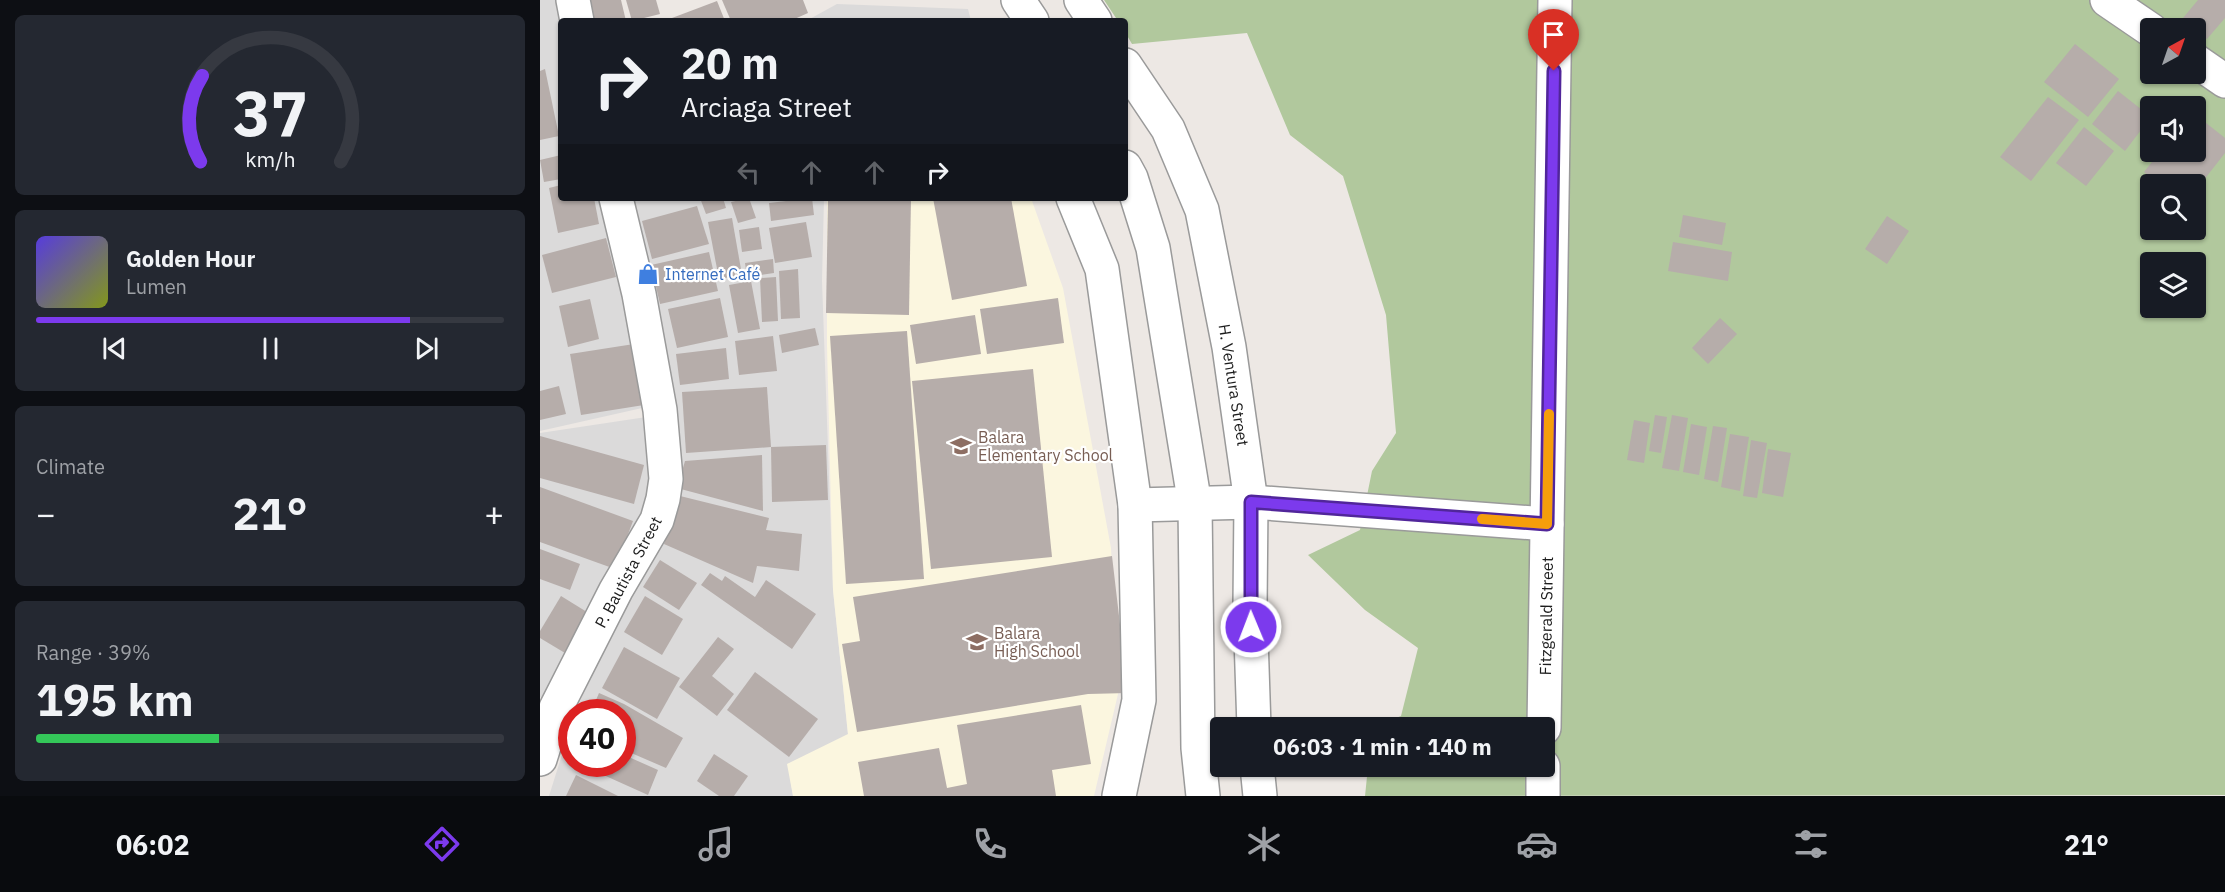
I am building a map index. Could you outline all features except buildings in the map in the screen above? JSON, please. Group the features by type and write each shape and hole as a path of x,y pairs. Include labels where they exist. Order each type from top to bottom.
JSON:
{"street":[{"path":"573,0 576,18"},
{"path":"1018,0 1030,18"},
{"path":"1081,0 1093,18"},
{"name":"Fitzgerald Street","path":"1544,717 1555,0"},
{"path":"2107,0 2140,22"},
{"path":"2206,68 2225,81"},
{"name":"H. Ventura Street","path":"1128,69 1168,129 1202,210 1229,347 1251,502 1250,607 1254,717"},
{"path":"1128,172 1154,248 1195,505 1198,748 1203,796"},
{"name":"P. Bautista Street","path":"540,759 556,708 616,590 657,520 666,479 660,410 639,294 617,201"},
{"path":"1074,201 1102,269 1135,505 1139,700 1119,796"},
{"path":"1135,505 1251,502 1547,524"},
{"path":"1258,777 1260,796"},
{"path":"1543,796 1544,777"}],"shaded area":[{"path":"540,0 565,0 562,18 558,18 558,201 608,201 651,406 540,431"},
{"path":"837,4 968,9 970,18 811,18"},
{"path":"619,201 824,201 822,281 833,590 848,735 788,764 793,796 549,796 558,767 558,777 636,777 636,699 581,699 669,472"},
{"path":"827,201 1032,201 1063,288 1111,548 1118,694 1094,796 793,796 787,764 848,734 833,590 827,345"},
{"path":"653,416 659,480 550,704 540,697 540,433"}],"green space":[{"path":"1104,0 2225,0 2225,795 1365,796 1367,777 1555,777 1555,717 1398,717 1401,716 1418,648 1365,610 1308,555 1360,530 1372,471 1396,433 1386,315 1343,176 1290,135 1247,33 1132,44 1128,37 1128,18 1116,18"}],"slow traffic":[{"path":"1482,519 1547,524 1549,414"}],"place":[{"name":"Internet Café","path":"648,274"},
{"name":"Balara Elementary School","path":"961,446"},
{"name":"Balara High School","path":"977,642"}],"route":[{"path":"1251,627 1251,502 1547,524 1554,71"}]}
